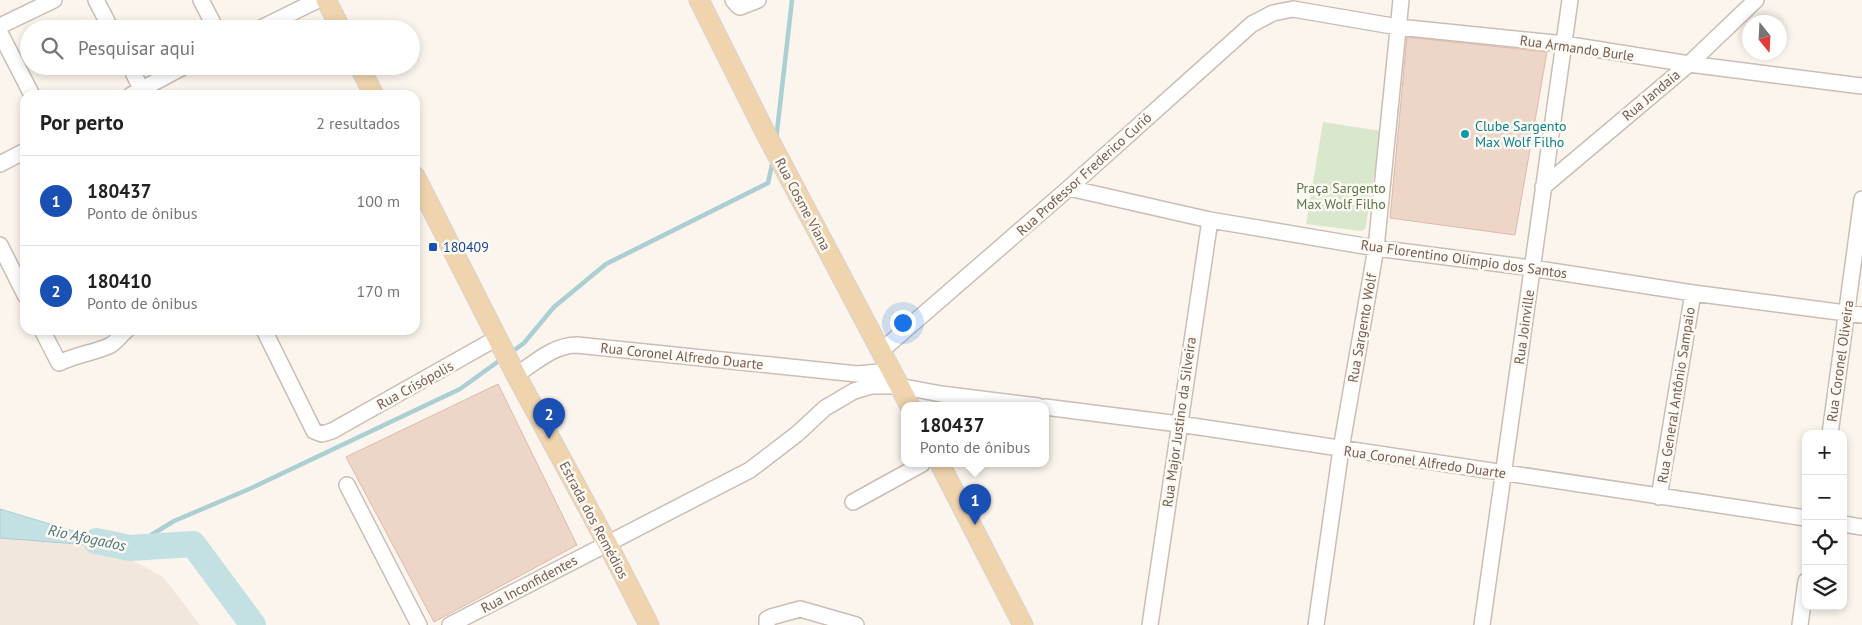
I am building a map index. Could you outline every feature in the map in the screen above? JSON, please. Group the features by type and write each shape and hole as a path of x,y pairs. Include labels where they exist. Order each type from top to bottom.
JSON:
{"main road":[{"path":"326,0 336,20"},
{"name":"Rua Cosme Viana","path":"699,0 765,132 908,402"},
{"path":"364,75 372,90"},
{"name":"Estrada dos Remédios","path":"420,186 513,370 607,543 649,625"},
{"path":"942,467 1023,625"}],"street":[{"path":"0,26 54,0"},
{"path":"96,0 106,20"},
{"path":"201,0 211,20"},
{"path":"277,20 318,0"},
{"path":"733,0 740,7 758,0"},
{"name":"Rua Sargento Wolf","path":"1316,625 1341,449 1376,248 1401,0"},
{"name":"Rua Joinville","path":"1482,625 1570,0"},
{"name":"Rua Jandaia","path":"1544,187 1689,64 1756,0"},
{"name":"Rua Armando Burle","path":"1293,9 1398,26 1564,44 1689,64 1862,86"},
{"name":"Rua Professor Frederico Curió","path":"881,351 1069,188 1252,24 1273,13 1293,9"},
{"path":"0,33 20,72"},
{"path":"22,75 29,90"},
{"path":"133,75 138,90"},
{"path":"144,90 170,75"},
{"path":"0,164 20,154"},
{"name":"Rua Florentino Olímpio dos Santos","path":"1069,188 1210,220 1376,248 1862,315"},
{"name":"Rua Coronel Oliveira","path":"1831,430 1862,199"},
{"name":"Rua Major Justino da Silveira","path":"1150,625 1210,220"},
{"path":"0,245 20,285"},
{"name":"Rua General Antônio Sampaio","path":"1659,497 1693,293"},
{"path":"45,335 59,364 68,358 112,345 120,335"},
{"name":"Rua Crisópolis","path":"266,335 314,431 322,434 332,431 498,340"},
{"name":"Rua Coronel Alfredo Duarte","path":"513,370 557,348 571,345 895,378"},
{"path":"607,543 750,470 796,434 825,408 854,391 895,378 941,394 1006,402"},
{"name":"Rua Coronel Alfredo Duarte","path":"1049,408 1179,424 1802,517"},
{"path":"853,502 917,467"},
{"path":"347,485 419,625"},
{"path":"1847,525 1862,527"},
{"name":"Rua Inconfidentes","path":"450,625 607,543"},
{"path":"767,624 767,619 771,617 800,609 856,625"},
{"path":"1800,625 1802,610"}],"shaded area":[{"path":"0,526 99,542 163,577 200,625 0,625"}],"green space":[{"name":"Praça Sargento Max Wolf Filho","path":"1323,122 1381,131 1366,225 1365,229 1361,231 1306,224"}],"water":[{"path":"0,509 130,548 0,538"}],"building":[{"name":"Clube Sargento Max Wolf Filho","path":"1407,37 1547,52 1515,235 1390,218"},
{"path":"498,384 577,545 434,622 346,457"}],"waterway":[{"path":"776,140 792,0"},
{"path":"509,354 524,343 554,307 606,264 768,183 773,160"},
{"path":"130,548 174,521 247,490 460,389 503,358"},
{"name":"Rio Afogados","path":"96,541 130,548 193,544 253,625"}],"place":[{"name":"Clube Sargento Max Wolf Filho","path":"1465,134"},
{"name":"180409","path":"433,247"},
{"name":"180410","path":"549,439"},
{"name":"180437","path":"975,525"}]}
